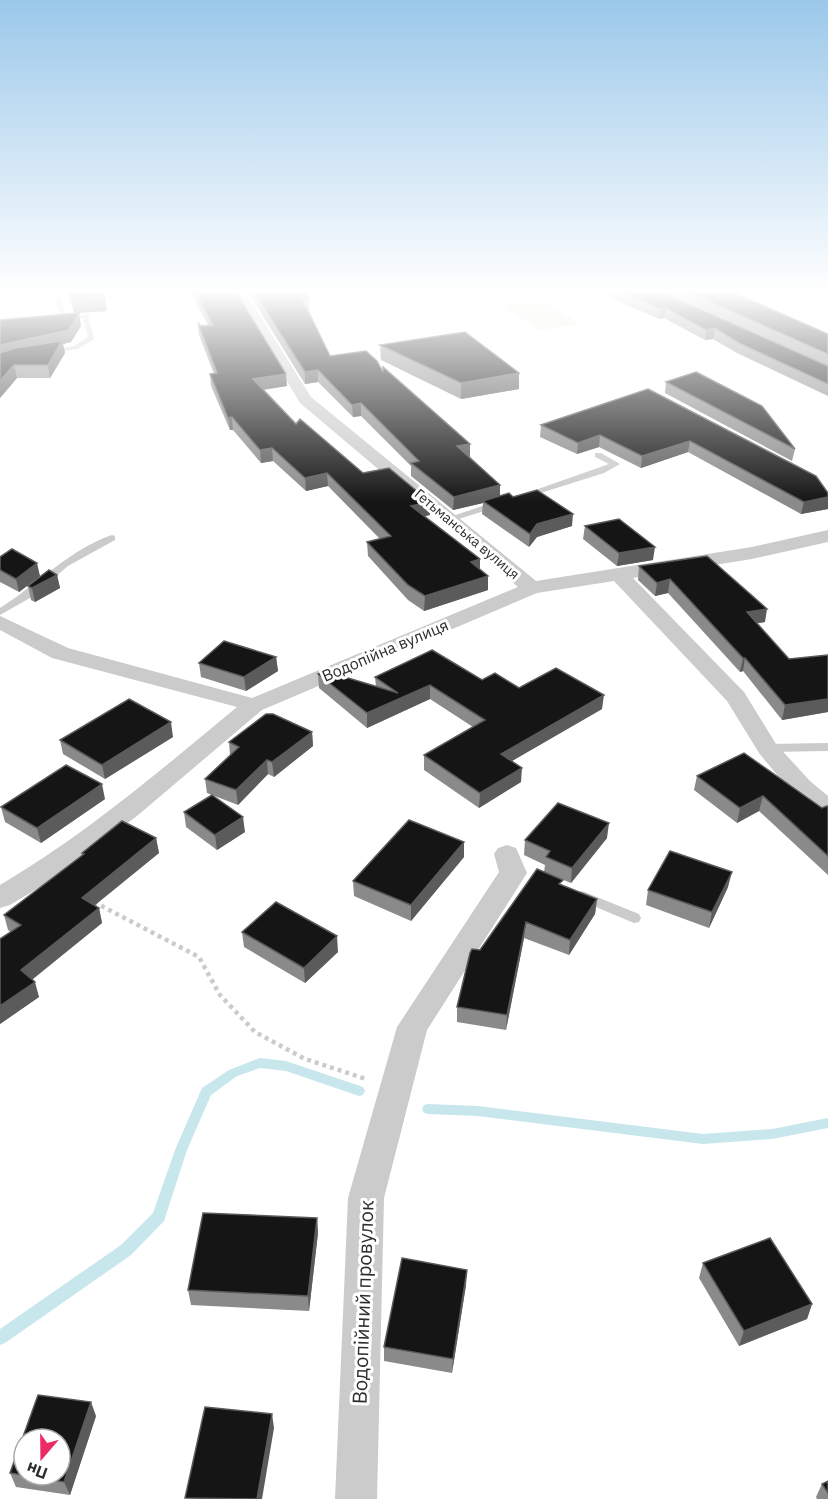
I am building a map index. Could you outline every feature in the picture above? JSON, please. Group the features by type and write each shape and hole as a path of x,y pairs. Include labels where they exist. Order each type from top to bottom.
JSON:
{"street":[{"name":"Гетьманська вулиця","path":"282,362 305,400 532,588"},
{"name":"Водопійна вулиця","path":"0,897 40,874 128,810 254,705 532,588 752,553 828,536"},
{"path":"619,575 736,698 767,748 801,787 828,808"},
{"path":"0,622 60,653 254,705"},
{"name":"Водопійний провулок","path":"356,1499 366,1198 412,1027 517,867"}],"lane":[{"path":"514,498 601,471 616,464 598,455"},
{"path":"449,519 504,502"},
{"path":"0,612 26,596 65,564 112,538"},
{"path":"767,748 828,747"},
{"path":"572,892 634,918"}],"path":[{"path":"88,899 200,957 220,995 255,1032 305,1059 395,1089"}],"building":[{"path":"0,362 50,362 48,365 14,365 0,381"},
{"path":"213,362 279,362 286,374 253,379 296,424 300,419 363,473 389,468 430,502 411,506 480,559 471,562 488,576 425,596 408,585 367,542 391,536 327,473 305,478 272,448 260,450 232,417 228,418 210,374 217,373"},
{"path":"299,362 378,362 383,372 383,367 470,444 457,446 500,485 454,497 411,463 419,461 361,403 352,405 318,370 305,372"},
{"path":"416,362 504,362 519,373 461,383"},
{"path":"780,362 819,362 828,366 828,384"},
{"path":"696,372 762,406 795,449 666,382"},
{"path":"648,389 816,476 828,493 828,497 804,502 690,441 642,456 600,435 578,443 541,425"},
{"path":"537,490 573,514 537,524 530,534 483,501 509,493 513,497"},
{"path":"619,519 655,547 619,553 585,526"},
{"path":"12,549 37,563 16,579 0,570 0,557"},
{"path":"707,556 767,609 747,612 789,659 828,655 828,699 785,705 745,658 670,579 657,583 639,566"},
{"path":"49,570 57,575 32,588 28,586"},
{"path":"224,641 276,657 244,677 199,663"},
{"path":"432,650 482,680 495,673 519,688 556,668 604,695 501,754 522,768 480,793 424,755 485,720 430,685 367,713 318,674 325,671 398,693 375,677"},
{"path":"129,699 171,722 102,765 60,740"},
{"path":"266,714 273,714 312,732 272,762 267,760 236,790 205,779 239,747 229,742"},
{"path":"744,753 822,808 828,807 828,856 763,796 740,808 697,776"},
{"path":"66,765 102,784 37,828 1,807"},
{"path":"212,795 243,817 215,835 184,812"},
{"path":"558,803 609,823 572,868 546,857 550,851 525,840"},
{"path":"409,820 464,842 411,905 353,881"},
{"path":"122,821 156,838 82,898 99,908 21,970 35,982 0,1006 0,939 21,925 4,915 84,854 82,853"},
{"path":"670,851 732,872 712,912 648,890"},
{"path":"537,869 563,880 559,884 597,899 570,940 526,922 507,1015 457,1007 472,949 480,950"},
{"path":"276,902 337,936 304,968 242,932"},
{"path":"203,1213 317,1218 308,1296 188,1290"},
{"path":"770,1238 812,1304 744,1331 703,1263"},
{"path":"402,1258 467,1270 453,1359 384,1347"},
{"path":"38,1395 91,1402 72,1458 72,1427 27,1427"},
{"path":"205,1407 272,1414 257,1499 185,1498"},
{"path":"828,1481 828,1493 822,1484"}],"waterway":[{"path":"0,1338 126,1250 159,1217 181,1150 206,1092 233,1073 260,1063 286,1066 359,1091"},
{"path":"428,1109 478,1111 703,1139 772,1134 828,1123"}]}
